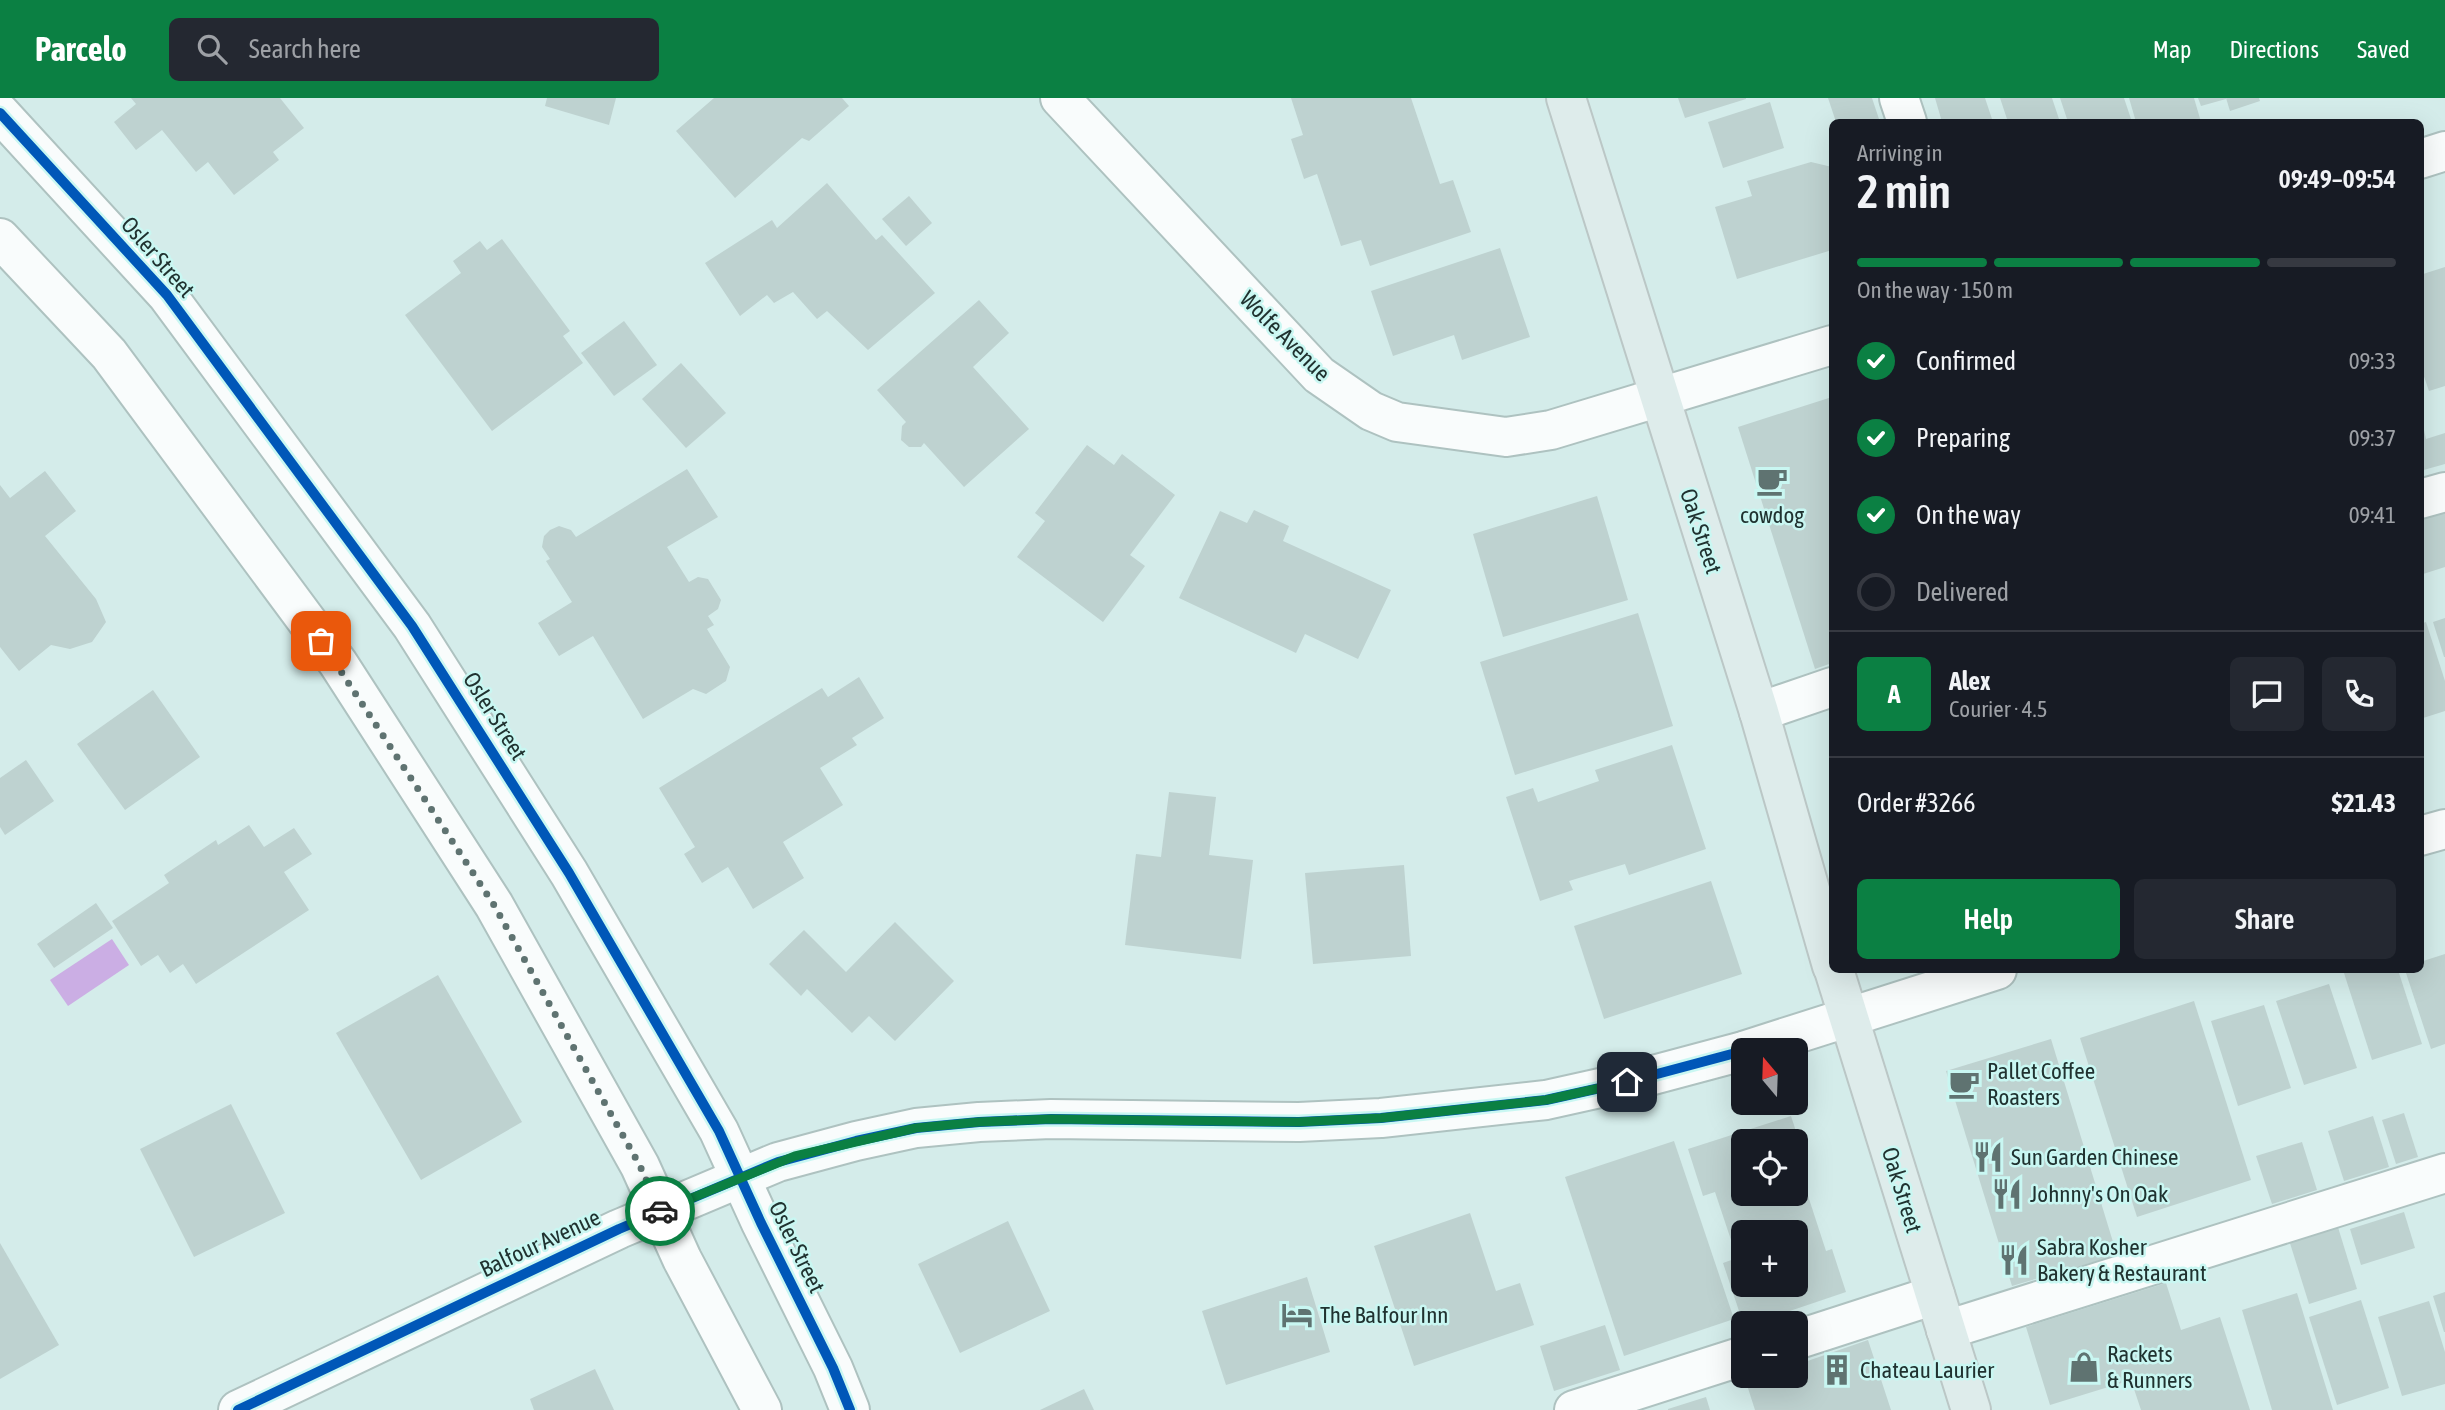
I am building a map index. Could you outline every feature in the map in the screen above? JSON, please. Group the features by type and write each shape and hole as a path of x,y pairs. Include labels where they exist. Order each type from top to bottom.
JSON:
{"main road":[{"name":"Oak Street","path":"1566,98 1759,712 1829,954"},
{"name":"Oak Street","path":"1834,973 1971,1410"}],"street":[{"name":"Wolfe Avenue","path":"1061,98 1319,375 1371,411 1397,422 1506,437 1551,430 1829,346"},
{"path":"1899,98 1906,119"},
{"name":"Osler Street","path":"0,113 167,295 412,626 569,873 719,1131 833,1368 850,1410"},
{"path":"2424,158 2445,151"},
{"path":"0,238 109,354 338,663 494,905 640,1166 682,1259 762,1410"},
{"path":"2424,498 2445,492"},
{"path":"1759,712 1829,688"},
{"path":"2424,835 2445,829"},
{"name":"Balfour Avenue","path":"1783,1038 1988,973"},
{"name":"Balfour Avenue","path":"239,1410 619,1229 795,1156 916,1128 979,1122 1051,1119 1298,1122 1381,1118 1546,1100 1627,1082 1731,1054"},
{"path":"1808,1338 1941,1313 2445,1173"},
{"path":"1574,1410 1731,1360"}],"shaded area":[{"path":"112,939 129,965 68,1006 50,980"}],"building":[{"path":"131,98 280,98 304,128 273,152 279,160 234,195 208,162 196,172 162,130 136,150 114,122 136,104"},
{"path":"547,98 616,98 609,125 545,106"},
{"path":"714,98 842,98 849,106 809,141 802,138 735,198 676,131"},
{"path":"1291,98 1411,98 1440,184 1453,180 1471,232 1370,266 1361,240 1341,246 1317,174 1304,179 1291,139 1303,135"},
{"path":"1678,98 1746,98 1746,99 1685,118"},
{"path":"1828,98 1872,98 1879,119 1835,119"},
{"path":"1935,98 1985,98 1992,119 1941,119"},
{"path":"2000,98 2052,98 2059,119 2007,119"},
{"path":"2060,98 2124,98 2131,119 2067,119"},
{"path":"2129,98 2194,98 2200,119 2135,119"},
{"path":"2198,98 2226,98 2226,99 2201,106"},
{"path":"2226,98 2259,98 2260,101 2230,111"},
{"path":"1770,102 1784,148 1723,168 1708,122"},
{"path":"1811,162 1829,166 1829,251 1737,279 1715,207 1752,196 1747,181"},
{"path":"827,183 876,240 882,235 935,293 868,350 827,311 817,319 793,292 774,303 767,295 740,316 705,263 772,220 777,228"},
{"path":"909,196 932,223 906,246 882,219"},
{"path":"502,239 570,331 563,336 583,363 492,431 405,315 461,273 453,261 480,241 487,250"},
{"path":"1500,248 1530,337 1462,360 1454,335 1393,356 1371,291"},
{"path":"2445,267 2445,386 2429,391 2424,377 2424,274"},
{"path":"979,300 1009,333 973,367 1029,429 964,487 924,443 921,447 909,447 901,440 902,426 906,422 877,390"},
{"path":"624,321 657,365 614,396 581,353"},
{"path":"681,363 726,413 686,448 642,399"},
{"path":"1829,398 1829,664 1815,669 1738,427"},
{"path":"2424,430 2426,439 2445,433 2445,464 2424,470"},
{"path":"1087,445 1114,465 1122,454 1175,495 1130,555 1145,566 1103,622 1017,557 1045,521 1035,513"},
{"path":"687,469 718,517 667,547 689,582 698,577 708,579 721,600 718,609 708,616 714,625 707,629 730,667 726,681 706,694 693,689 643,719 593,636 559,656 538,623 572,602 546,561 550,559 542,547 544,536 550,530 559,526 571,530 576,537"},
{"path":"45,471 76,511 45,536 96,599 106,622 92,642 70,649 51,645 19,671 0,647 0,485 10,498"},
{"path":"1597,496 1628,600 1503,637 1473,534"},
{"path":"2445,507 2445,567 2424,574 2424,514"},
{"path":"1254,510 1289,526 1283,541 1391,590 1358,659 1305,634 1296,653 1179,598 1220,511 1247,523"},
{"path":"1638,613 1673,726 1515,775 1480,662"},
{"path":"2445,618 2445,657 2444,657 2433,622"},
{"path":"2426,622 2445,681 2445,711 2424,718"},
{"path":"859,677 884,718 852,738 857,745 820,768 843,805 783,842 804,878 753,909 728,867 702,883 684,854 695,847 659,788 822,688 828,697"},
{"path":"153,690 200,757 125,810 77,744"},
{"path":"1672,745 1706,849 1629,875 1625,864 1569,881 1573,890 1540,901 1506,797 1533,788 1538,802 1599,781 1595,770"},
{"path":"26,760 54,801 5,835 0,827 0,778"},
{"path":"1169,792 1216,797 1209,855 1253,860 1241,959 1125,945 1136,854 1161,857"},
{"path":"249,825 264,847 294,828 312,854 284,872 309,910 196,984 183,964 170,973 158,955 141,966 112,921 169,883 164,875 216,840 218,845"},
{"path":"1404,865 1411,956 1313,964 1305,873"},
{"path":"1711,881 1742,974 1604,1019 1574,926"},
{"path":"96,903 113,928 54,968 37,944"},
{"path":"895,922 954,981 895,1041 869,1016 852,1033 807,989 801,996 769,964 804,930 846,972"},
{"path":"2445,954 2445,1044 2431,1049 2406,973 2424,973 2424,961"},
{"path":"2344,973 2399,973 2422,1044 2372,1060"},
{"path":"438,975 522,1122 421,1180 336,1033"},
{"path":"2329,984 2357,1068 2304,1085 2276,1001"},
{"path":"2194,1001 2251,1180 2137,1217 2080,1038"},
{"path":"2264,1005 2291,1088 2238,1106 2211,1021"},
{"path":"2051,1039 2117,1255 2012,1286 1946,1071"},
{"path":"231,1104 285,1213 194,1257 140,1149"},
{"path":"2404,1113 2418,1157 2396,1164 2382,1120"},
{"path":"1791,1116 1795,1129 1750,1129"},
{"path":"2373,1116 2389,1167 2344,1181 2328,1131"},
{"path":"1731,1135 1731,1206 1808,1206 1808,1196 1826,1251 1832,1249 1846,1292 1790,1311 1739,1311 1734,1297 1808,1297 1808,1220 1731,1220 1731,1240 1715,1192 1703,1196 1688,1149"},
{"path":"1674,1141 1731,1311 1731,1320 1624,1356 1565,1177"},
{"path":"2302,1142 2317,1190 2272,1204 2256,1156"},
{"path":"2404,1212 2415,1248 2361,1265 2350,1229"},
{"path":"1470,1213 1496,1291 1520,1283 1534,1325 1414,1366 1374,1246"},
{"path":"1008,1221 1050,1311 960,1353 918,1264"},
{"path":"2337,1224 2357,1289 2309,1304 2289,1240"},
{"path":"0,1243 59,1345 0,1379"},
{"path":"1731,1260 1731,1287 1723,1263"},
{"path":"1307,1277 1330,1352 1226,1385 1202,1311"},
{"path":"2166,1283 2181,1330 2220,1317 2250,1410 2141,1410 2131,1380 2050,1405 2026,1327"},
{"path":"2445,1292 2445,1332 2444,1332 2433,1296"},
{"path":"2297,1293 2333,1410 2272,1410 2242,1310"},
{"path":"2361,1300 2389,1388 2337,1405 2309,1317"},
{"path":"2429,1301 2445,1352 2445,1384 2402,1396 2378,1317"},
{"path":"1605,1325 1620,1370 1554,1391 1540,1346"},
{"name":"Chateau Laurier","path":"1868,1340 1891,1410 1755,1410 1748,1388 1808,1388 1808,1361"},
{"path":"595,1369 614,1410 534,1410 530,1399"},
{"path":"1084,1389 1094,1410 1040,1410"},
{"path":"1706,1397 1710,1410 1668,1410 1668,1409"}],"cycle path":[{"path":"0,113 167,295 412,626 569,873 719,1131 833,1368 850,1410"},
{"path":"238,1410 619,1229 778,1162 856,1141 916,1128 979,1122 1051,1119 1299,1122 1381,1118 1546,1100 1731,1054"}],"way so far":[{"path":"321,641 338,663 494,905 640,1166 660,1211"}],"place":[{"name":"cowdog","path":"1772,481"},
{"name":"Pallet Coffee Roasters","path":"1964,1084"},
{"name":"Sun Garden Chinese","path":"1988,1157"},
{"name":"Johnny's On Oak","path":"2007,1194"},
{"name":"Sabra Kosher Bakery & Restaurant","path":"2014,1260"},
{"name":"The Balfour Inn","path":"1297,1315"},
{"name":"Rackets & Runners","path":"2084,1367"},
{"name":"Chateau Laurier","path":"1837,1370"}],"route":[{"path":"660,1211 795,1156 916,1128 1051,1119 1298,1122 1381,1118 1546,1100 1627,1082"}]}
